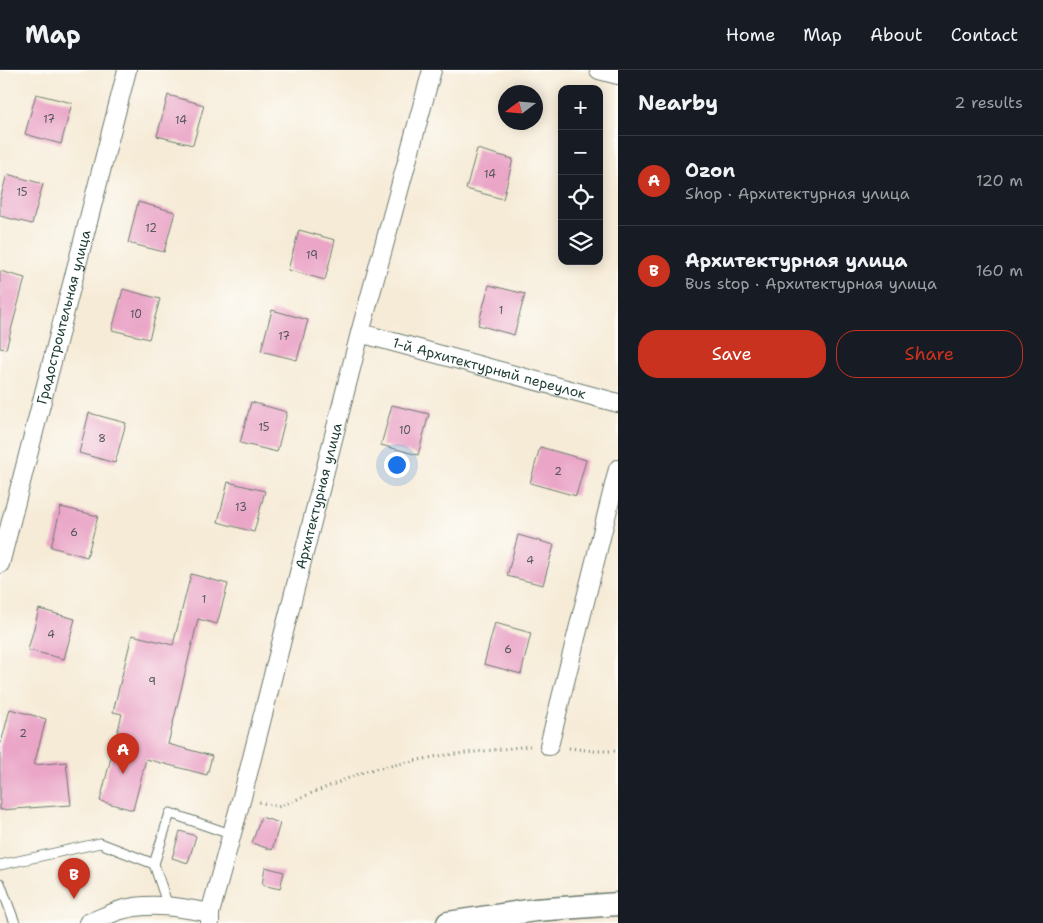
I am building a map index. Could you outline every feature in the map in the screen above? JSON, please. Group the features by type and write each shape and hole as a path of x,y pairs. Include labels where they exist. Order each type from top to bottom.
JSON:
{"street":[{"name":"Градостроительная улица","path":"0,564 128,70"},
{"name":"Архитектурная улица","path":"210,918 360,333 432,70"},
{"path":"599,70 618,75"},
{"name":"1-й Архитектурный переулок","path":"360,333 618,403"},
{"path":"549,746 618,469"},
{"path":"448,923 535,910 618,904"},
{"path":"88,923 121,910 150,905 168,906 210,918"}],"lane":[{"path":"168,906 154,864 170,813 230,834"},
{"path":"0,865 100,843 154,864"},
{"path":"0,883 15,923"}],"path":[{"path":"242,797 278,807 366,771 438,756 538,745 594,751 618,750"}],"building":[{"path":"36,94 72,103 61,144 25,134"},
{"path":"168,95 204,105 193,145 157,136"},
{"path":"477,149 513,159 503,199 466,189"},
{"path":"7,174 43,184 32,224 0,216 0,200"},
{"path":"138,202 175,212 164,252 128,243"},
{"path":"299,230 335,240 325,280 288,270"},
{"path":"0,271 25,278 6,349 0,348"},
{"path":"489,285 525,294 514,335 478,325"},
{"path":"123,289 160,299 149,339 112,330"},
{"path":"272,310 308,320 297,360 261,351"},
{"path":"251,402 287,412 277,452 240,443"},
{"path":"392,405 429,414 418,455 381,445"},
{"path":"89,413 126,423 115,463 79,453"},
{"path":"540,447 586,460 576,496 530,483"},
{"path":"228,482 265,491 254,532 218,522"},
{"path":"61,507 98,516 87,557 51,547"},
{"path":"518,535 554,545 543,585 507,576"},
{"path":"191,574 228,584 217,624 198,619 168,744 212,756 207,775 146,759 133,810 100,801 122,714 113,712 132,635 173,645"},
{"path":"39,609 75,619 64,659 28,650"},
{"path":"495,623 531,633 521,674 484,664"},
{"path":"10,709 46,719 34,765 66,762 71,805 0,810 0,747"},
{"path":"261,817 280,823 272,850 252,843"},
{"path":"180,831 196,836 188,863 172,858"},
{"path":"265,867 284,872 280,889 262,885"}],"place":[{"name":"Ozon","path":"123,774"},
{"name":"Архитектурная улица","path":"74,899"}]}
